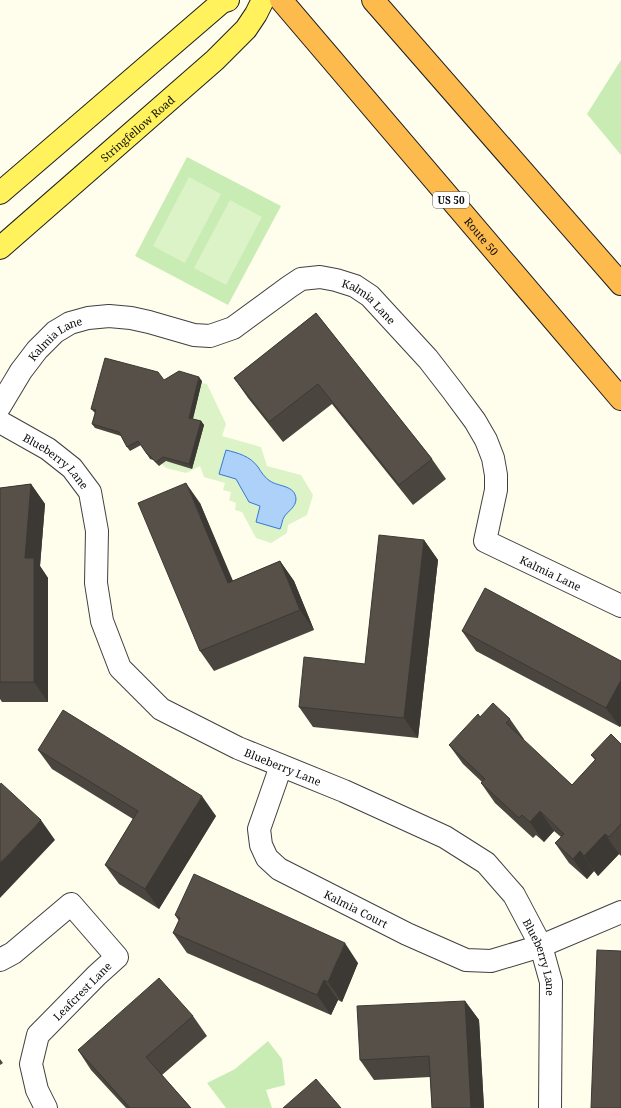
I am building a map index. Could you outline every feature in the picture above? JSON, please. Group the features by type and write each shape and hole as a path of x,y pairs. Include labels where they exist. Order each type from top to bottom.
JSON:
{"highway":[{"name":"Route 50","path":"281,0 621,399"},
{"path":"373,0 621,284"}],"main road":[{"path":"0,193 222,2 228,0"},
{"name":"Stringfellow Road","path":"0,248 215,60 246,29 263,0"}],"street":[{"name":"Kalmia Lane","path":"0,406 21,371 37,350 55,332 70,323 88,318 109,316 131,318 194,335 210,336 233,328 301,279 320,277 355,286 370,296 428,359 475,421 486,440 493,458 496,475 496,490 485,541 621,606"},
{"name":"Blueberry Lane","path":"0,422 48,449 72,468 90,492 97,531 96,583 102,621 120,668 161,709 238,748 344,791 445,837 486,863 514,895 541,946 551,982 550,1108"},
{"name":"Kalmia Court","path":"281,766 259,829 261,845 267,858 279,869 407,934 466,960 491,961 541,946"},
{"name":"Leafcrest Lane","path":"0,960 13,953 71,904 117,957 97,975 38,1035 31,1064 37,1090 46,1108"},
{"path":"541,946 621,912"}],"green space":[{"path":"621,60 621,155 587,114"},
{"path":"187,157 281,206 228,305 135,256"},
{"path":"189,177 221,194 185,263 153,246"},
{"path":"230,200 262,217 226,285 194,268"},
{"path":"202,383 207,384 226,424 222,436 261,447 267,466 301,475 313,495 307,515 288,525 287,533 271,543 256,538 242,512 235,510 236,503 229,500 231,492 223,490 225,483 204,477 200,466 186,473 166,468 162,464 166,461 192,422"},
{"path":"268,1041 282,1059 285,1085 266,1090 272,1108 226,1108 207,1083 235,1069"}],"water":[{"path":"226,450 248,458 255,463 268,480 293,491 296,502 284,517 280,529 256,522 260,506 249,502 236,479 219,474"}],"building":[{"path":"316,313 432,459 399,485 318,384 269,422 234,378"},
{"path":"105,358 158,372 164,380 179,371 199,377 189,418 201,421 189,464 163,457 156,462 147,454 138,441 127,447 119,432 92,424 96,410 91,409"},
{"path":"186,483 228,583 280,561 300,610 200,651 138,503"},
{"path":"31,484 25,558 34,558 34,682 0,682 0,488"},
{"path":"379,535 424,540 404,718 299,707 304,657 365,664"},
{"path":"485,588 621,661 621,680 606,708 462,631"},
{"path":"493,703 510,719 506,723 572,785 596,759 591,755 611,734 621,744 621,824 609,837 605,834 584,856 580,851 573,859 555,843 564,834 540,811 530,822 522,815 519,818 481,783 485,779 449,745 478,714 480,717"},
{"path":"63,710 202,796 145,889 105,865 138,811 38,750"},
{"path":"1,783 41,820 0,863 0,785"},
{"path":"194,874 345,943 328,982 324,980 317,995 173,933 180,918 175,915"},
{"path":"597,950 621,951 621,1108 591,1108"},
{"path":"159,978 193,1016 146,1057 191,1108 130,1108 78,1050"},
{"path":"465,1001 471,1108 432,1108 429,1056 360,1060 357,1006"},
{"path":"316,1079 341,1108 283,1108"}]}
